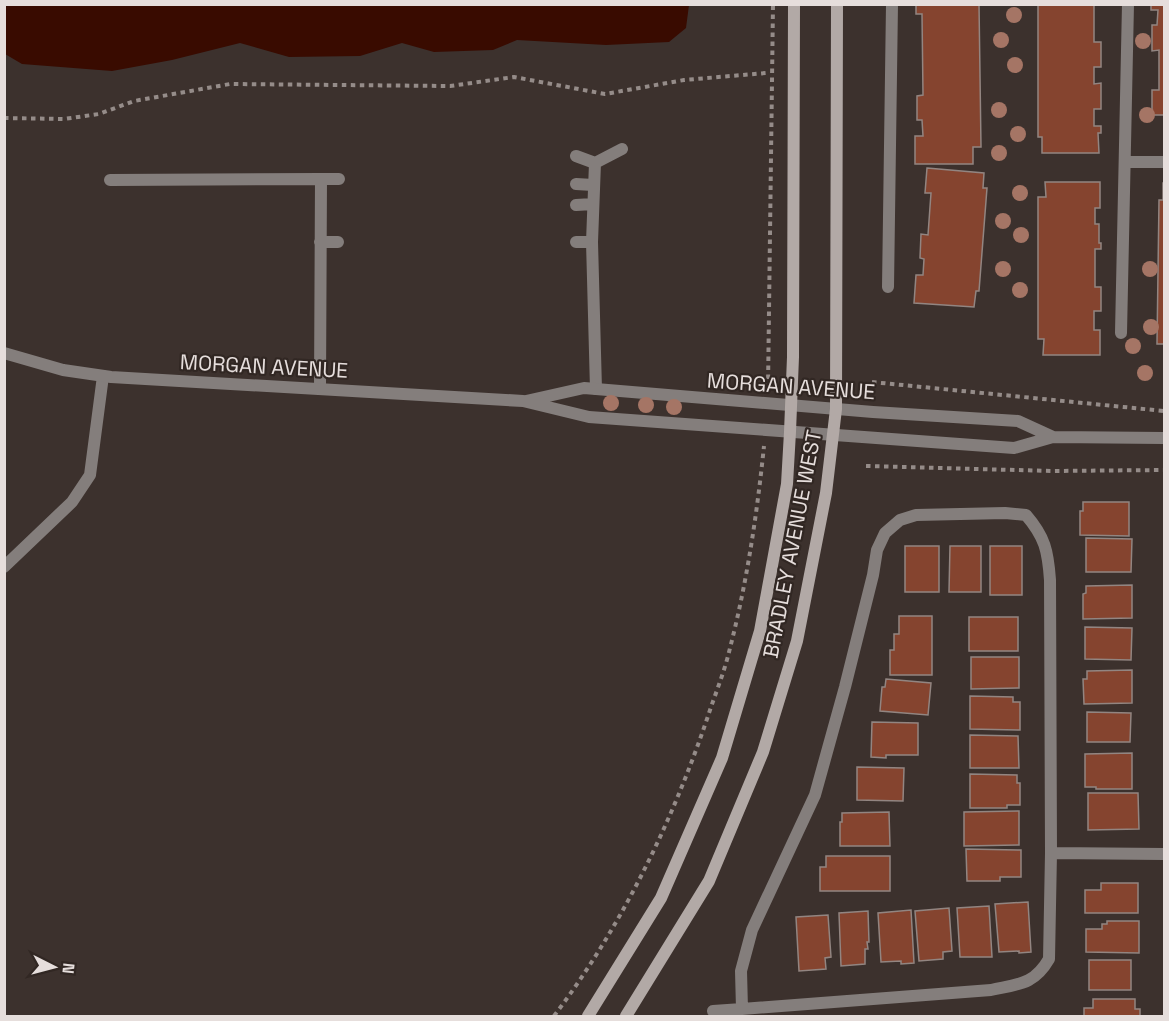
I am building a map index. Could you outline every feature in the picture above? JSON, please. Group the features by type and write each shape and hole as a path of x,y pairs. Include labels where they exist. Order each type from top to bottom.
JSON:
{"main road":[{"name":"BRADLEY AVENUE WEST","path":"588,1017 661,898 722,759 760,631 787,484 790,432 794,357 794,4"},
{"name":"BRADLEY AVENUE WEST","path":"626,1017 710,881 763,752 797,641 826,493 836,409 837,4"}],"street":[{"path":"888,287 892,4"},
{"path":"1121,333 1128,4"},
{"path":"576,156 595,163 622,149"},
{"path":"1125,162 1164,162"},
{"path":"595,163 592,242 596,389"},
{"path":"320,389 321,179"},
{"path":"110,180 339,179"},
{"path":"576,184 593,185"},
{"path":"576,205 593,204"},
{"path":"321,242 338,242"},
{"path":"576,242 592,242"},
{"name":"MORGAN AVENUE","path":"4,353 63,370 103,376 524,401 589,417 834,436 1014,448 1053,437 1164,438"},
{"path":"4,567 72,502 90,475 103,376"},
{"name":"MORGAN AVENUE","path":"524,401 584,388 791,406 1018,421 1053,437"},
{"path":"712,1011 742,1009 991,990 1020,984 1040,974 1048,959 1051,853 1050,580 1048,552 1039,530 1026,515 1005,513 915,515 900,520 885,532 877,550 845,687 814,795 752,930 741,971 742,1009"},
{"path":"1051,853 1164,854"}],"path":[{"path":"768,404 773,4"},
{"path":"4,118 64,119 99,114 134,101 230,84 450,86 514,77 605,94 684,80 766,73"},
{"path":"872,382 1164,411"},
{"path":"554,1017 580,981 650,861 696,752 732,639 751,551 766,431"},
{"path":"866,466 1052,471 1164,470"}],"shaded area":[{"path":"5,5 689,5 686,28 669,42 606,45 517,40 493,50 434,52 402,43 360,56 289,57 240,43 172,60 112,71 22,64 5,54"}],"building":[{"path":"916,4 979,4 981,147 973,147 973,164 915,164 915,136 923,136 922,120 917,120 917,96 923,95 922,14 916,14"},
{"path":"1038,4 1094,4 1094,42 1101,42 1101,67 1094,67 1094,84 1101,83 1101,109 1094,109 1094,126 1101,126 1101,133 1098,133 1099,153 1042,153 1042,137 1038,137"},
{"path":"1151,4 1164,4 1164,115 1152,115 1152,90 1159,90 1159,50 1152,51 1152,25 1157,25 1158,10 1151,10"},
{"path":"927,168 984,173 983,188 987,188 979,291 976,291 974,307 914,303 916,275 923,275 924,259 920,258 921,234 928,235 931,193 925,193"},
{"path":"1045,182 1100,182 1100,208 1095,208 1095,224 1099,224 1101,249 1095,249 1095,287 1101,287 1101,311 1094,311 1094,330 1100,330 1100,355 1043,355 1044,339 1038,339 1038,197 1046,197"},
{"path":"1163,183 1164,344 1157,344 1159,200 1163,200"},
{"path":"1083,502 1129,502 1129,536 1080,535 1080,511 1083,511"},
{"path":"1086,538 1132,539 1131,572 1086,572"},
{"path":"905,546 939,546 939,592 905,592"},
{"path":"950,546 981,546 981,592 949,592"},
{"path":"990,546 1022,546 1022,595 990,595"},
{"path":"1132,585 1132,618 1083,619 1083,594 1086,593 1086,586"},
{"path":"899,616 932,616 932,675 890,675 890,650 894,650 894,634 899,634"},
{"path":"969,617 1018,617 1018,651 969,651"},
{"path":"1085,627 1132,628 1131,660 1085,659"},
{"path":"971,657 1019,657 1019,688 971,689"},
{"path":"1132,670 1132,703 1084,704 1083,679 1087,679 1087,671"},
{"path":"886,679 931,683 928,715 880,711 882,687 885,687"},
{"path":"970,696 1013,697 1013,702 1020,702 1020,730 970,729"},
{"path":"1087,712 1131,713 1130,742 1087,742"},
{"path":"872,722 918,723 918,755 871,757"},
{"path":"970,735 1018,736 1019,768 970,768"},
{"path":"1132,753 1132,789 1085,787 1085,754"},
{"path":"857,767 904,768 903,801 857,800"},
{"path":"970,774 1017,775 1017,783 1020,783 1020,805 1007,805 1007,808 970,808"},
{"path":"1088,793 1138,793 1139,829 1088,830"},
{"path":"1019,811 1019,845 964,846 964,812"},
{"path":"889,812 890,846 840,846 842,813"},
{"path":"966,849 1021,850 1021,877 1000,877 1000,881 967,881"},
{"path":"826,856 890,856 890,891 820,891 820,867 826,867"},
{"path":"1101,883 1138,883 1138,913 1085,913 1085,890 1101,890"},
{"path":"1028,902 1031,952 999,952 995,904"},
{"path":"989,906 992,957 960,957 957,908"},
{"path":"949,908 952,951 943,952 943,959 919,961 915,911"},
{"path":"911,910 914,963 881,962 878,913"},
{"path":"868,911 869,942 867,942 868,949 865,949 865,964 841,966 839,913"},
{"path":"828,915 831,957 825,958 826,969 799,971 796,917"},
{"path":"1107,921 1139,921 1139,953 1086,952 1086,929 1102,929 1102,924 1107,924"},
{"path":"1089,960 1131,960 1131,990 1089,990"},
{"path":"1093,999 1135,999 1135,1009 1140,1009 1140,1016 1084,1016 1084,1008 1093,1008"}]}
